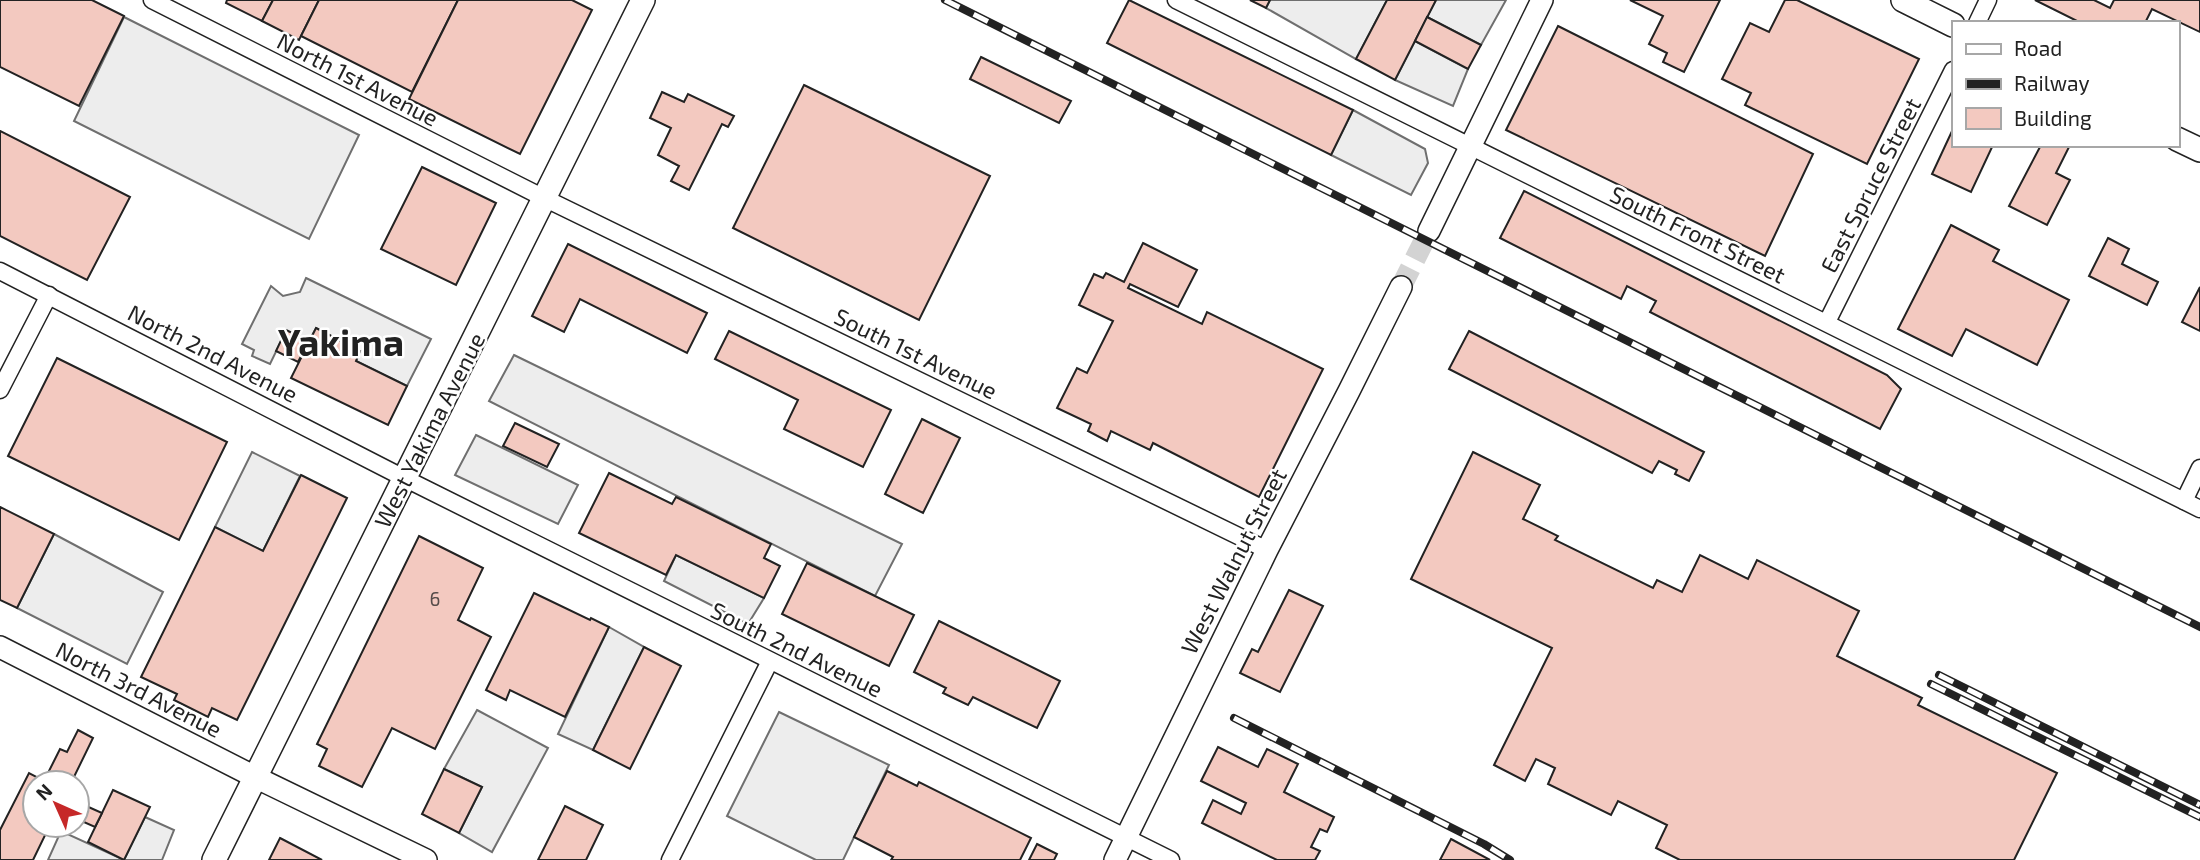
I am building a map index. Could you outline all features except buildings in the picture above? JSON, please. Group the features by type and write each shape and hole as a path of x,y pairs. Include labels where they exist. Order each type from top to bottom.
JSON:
{"main road":[{"name":"West Yakima Avenue","path":"214,860 643,0"},
{"path":"1903,0 1952,24"},
{"path":"2179,140 2200,150"}],"street":[{"name":"North 1st Avenue","path":"152,0 544,198"},
{"name":"South Front Street","path":"1176,0 1469,148 1827,321 2200,509"},
{"path":"1429,231 1542,0"},
{"path":"1978,21 1988,0"},
{"name":"East Spruce Street","path":"1827,321 1952,72"},
{"name":"South 1st Avenue","path":"544,198 1267,550"},
{"name":"North 2nd Avenue","path":"0,271 404,478"},
{"name":"West Walnut Street","path":"1115,860 1267,550 1401,287"},
{"path":"0,390 49,295"},
{"path":"2184,501 2200,468"},
{"name":"South 2nd Avenue","path":"404,478 1171,860"},
{"name":"North 3rd Avenue","path":"0,647 255,777 426,860"},
{"path":"670,860 770,661"}],"shaded area":[{"path":"1270,0 1387,0 1356,59 1266,8"},
{"path":"1436,0 1506,0 1481,45 1427,17"},
{"path":"124,17 359,135 309,239 74,121"},
{"path":"1415,41 1468,69 1453,106 1395,80"},
{"path":"1353,110 1425,149 1428,163 1411,195 1331,155"},
{"path":"306,278 431,339 407,386 356,361 360,351 316,328 309,341 286,331 270,364 252,356 254,350 242,344 271,286 283,296 300,292"},
{"path":"514,355 902,544 875,596 489,401"},
{"path":"476,435 578,485 558,524 455,475"},
{"path":"252,452 300,476 263,551 215,527"},
{"path":"54,534 163,592 127,664 17,608"},
{"path":"676,555 764,598 748,624 664,581"},
{"path":"609,627 644,647 593,750 558,734"},
{"path":"477,710 548,748 492,852 459,833 482,787 444,769"},
{"path":"779,712 889,765 843,860 816,860 727,816"},
{"path":"145,817 174,830 162,860 124,860"},
{"path":"57,839 78,839 124,860 48,860"}],"tunnel":[{"path":"1401,287 1429,231"}],"railway":[{"path":"945,0 2200,627"},
{"path":"1939,675 2200,805"},
{"path":"1931,684 2200,817"},
{"path":"1234,718 1484,844 1510,860"}],"district":[{"name":"Yakima","path":"341,341"}]}
